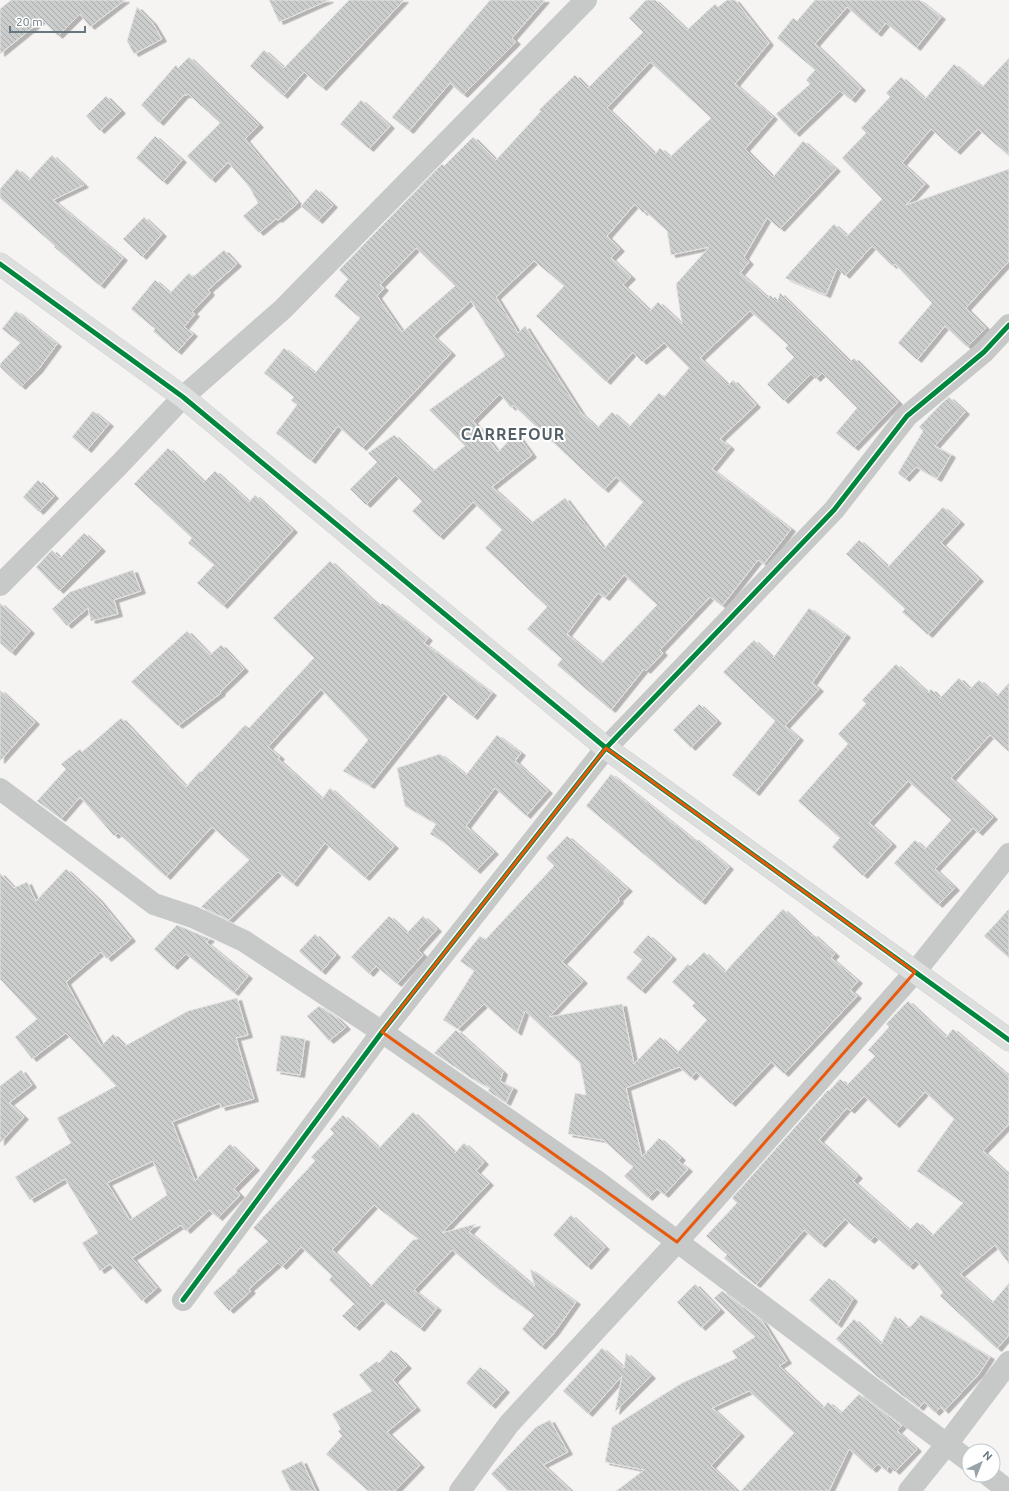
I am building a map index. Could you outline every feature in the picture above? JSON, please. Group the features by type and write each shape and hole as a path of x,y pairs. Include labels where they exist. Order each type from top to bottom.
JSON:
{"street":[{"path":"0,585 120,464 183,397 284,309 586,0"},
{"path":"0,264 183,397 606,748 1009,1040"},
{"path":"182,1300 382,1032 606,748 834,510 907,416 984,352 1009,325"},
{"path":"0,789 154,904 193,917 244,941 382,1032 598,1182 961,1454"},
{"path":"460,1491 509,1424 677,1242 915,972 1009,854"},
{"path":"909,1491 947,1444 1009,1362"},
{"path":"998,1483 1009,1491"}],"highlighted area":[{"path":"606,748 915,972 677,1242 382,1032"}],"building":[{"path":"11,0 125,0 90,27 80,14 58,36 42,20 0,54 0,9"},
{"path":"269,0 329,0 279,22"},
{"path":"349,0 404,0 322,88 304,72 283,96 250,66 264,50 284,68"},
{"path":"490,0 545,0 512,38 516,42 463,95 450,83 409,131 392,117"},
{"path":"646,0 655,0 687,30 715,4 718,7 727,0 735,0 769,43 735,84 773,117 745,149 773,177 803,141 836,169 780,229 767,218 744,257 749,262 740,273 768,298 770,295 777,302 780,293 850,362 854,358 898,402 854,448 836,433 857,408 822,373 816,379 811,374 784,401 767,384 794,357 785,348 788,345 750,311 700,358 728,385 733,380 756,405 720,439 730,447 712,469 791,529 764,564 758,560 722,606 710,597 660,650 663,653 646,671 644,669 611,710 557,665 562,659 527,629 547,607 485,548 502,530 473,502 439,537 412,511 422,501 395,475 366,505 350,489 377,462 368,453 394,435 433,471 465,446 429,410 505,356 471,301 433,336 451,353 362,448 338,426 311,461 276,433 297,405 291,400 294,397 264,373 284,348 315,373 360,318 334,296 348,279 339,270 442,164 444,166 473,137 496,160 541,111 539,110 575,75 588,88 643,32 629,18","holes":["650,62 711,118 670,157 660,148 655,154 607,108","635,204 643,213 645,211 667,231 671,255 709,247 676,284 682,324 658,302 650,311 623,285 631,277 611,258 620,249 607,236","416,248 455,286 402,332 377,296 384,288 380,285","534,261 564,286 536,316 606,382 633,352 642,362 664,343 689,368 664,397 659,393 629,427 612,412 597,428 581,413 525,326 518,333 496,297","500,394 511,408 513,405 604,490 616,477 643,502 604,549 565,498 531,523 492,487 532,455 516,433 498,452 473,421","624,575 657,605 602,663 567,634 598,593 605,598"]},
{"path":"815,0 919,0 941,17 916,48 886,23 877,34 847,7 815,44 861,88 851,100 840,91 795,134 776,114 810,84 806,80 815,70 777,38 793,18 797,21"},
{"path":"137,7 152,22 162,39 134,54 127,41"},
{"path":"189,57 259,125 245,139 298,203 278,220 276,219 259,233 243,216 258,203 250,188 228,162 211,180 187,156 220,123 188,94 186,96 185,94 159,123 141,105 176,65 178,68"},
{"path":"1009,58 1009,156 978,129 956,152 931,129 902,163 925,184 906,205 1009,169 1009,261 966,308 986,328 967,347 945,326 917,360 898,343 932,303 895,264 892,266 872,246 845,276 837,268 826,295 785,278 834,224 847,236 882,199 842,158 866,133 861,128 890,97 886,93 901,77 925,99 954,64 982,87"},
{"path":"106,96 121,111 100,131 86,116"},
{"path":"361,100 390,126 369,149 340,124"},
{"path":"155,136 182,160 163,182 136,158"},
{"path":"52,155 84,185 53,200 123,258 100,286 0,198 0,189 17,169 29,180"},
{"path":"316,189 333,205 318,221 301,206"},
{"path":"144,217 162,234 142,257 123,239"},
{"path":"224,250 237,264 208,290 210,293 192,312 195,314 184,327 193,334 177,352 153,331 155,329 131,309 155,280 170,293 189,273 193,277"},
{"path":"16,311 57,344 38,370 21,387 0,367 0,364 20,343 2,329"},
{"path":"949,397 965,412 935,446 951,455 937,479 916,467 905,479 898,473 923,431 919,427"},
{"path":"93,411 109,424 87,450 72,437"},
{"path":"168,448 204,482 215,471 249,502 255,495 293,530 223,606 197,583 214,565 188,543 192,538 134,484"},
{"path":"38,480 54,496 39,512 23,497"},
{"path":"943,507 960,522 941,543 979,579 928,635 902,612 905,609 846,554 859,540 888,567"},
{"path":"84,533 101,549 59,591 36,567 52,550 60,558"},
{"path":"330,561 379,606 382,603 428,638 424,643 492,693 473,717 444,693 370,786 343,771 368,740 321,689 268,747 280,757 278,759 322,799 330,788 394,846 365,878 325,843 293,884 278,872 229,920 201,907 249,860 212,827 166,877 118,833 114,836 80,797 61,819 37,801 66,769 61,764 80,749 82,752 121,718 186,787 245,725 249,728 314,658 273,618"},
{"path":"133,570 141,591 114,600 118,614 91,621 88,608 67,626 52,609 70,592"},
{"path":"0,603 30,631 11,653 0,643"},
{"path":"809,608 846,635 812,683 819,689 785,726 799,738 755,793 732,775 775,721 723,672 754,640 773,658"},
{"path":"187,631 210,655 221,645 244,669 220,692 221,693 178,726 131,682"},
{"path":"896,664 928,693 931,689 940,698 959,678 970,689 979,680 997,696 1009,683 1009,752 990,735 951,778 993,817 978,833 973,828 935,869 955,888 938,905 894,863 915,840 925,849 951,820 908,781 869,823 892,844 863,876 832,847 840,838 798,801 848,744 838,734 866,704 862,700"},
{"path":"0,690 35,722 0,761"},
{"path":"699,704 717,721 691,748 673,730"},
{"path":"497,735 521,753 515,761 548,791 526,816 495,788 466,826 494,852 476,871 445,843 430,834 436,824 405,806 397,768 440,754 466,775"},
{"path":"611,774 729,867 701,902 586,806"},
{"path":"567,836 628,889 618,899 619,901 562,962 583,981 549,1017 622,1004 634,1064 660,1037 677,1053 707,1020 692,1006 695,1003 672,982 688,964 690,966 704,952 725,972 783,909 812,936 813,934 835,954 831,958 858,981 850,990 857,996 784,1074 771,1062 731,1104 696,1072 691,1078 679,1067 626,1088 642,1157 659,1138 681,1158 678,1161 688,1169 664,1195 657,1189 648,1198 624,1176 633,1167 603,1140 568,1134 575,1093 586,1095 580,1063 525,1011 517,1033 484,1004 458,1029 443,1020 474,971 460,961 480,936 485,940 554,866 546,858"},
{"path":"66,869 98,899 131,939 107,959 101,952 66,982 101,1046 113,1034 125,1046 188,1011 237,998 248,1035 236,1038 254,1099 221,1108 220,1103 172,1122 195,1181 230,1144 255,1168 234,1189 240,1195 218,1218 209,1210 186,1231 181,1225 132,1258 157,1288 142,1301 110,1264 100,1271 82,1243 98,1233 65,1179 30,1200 15,1177 71,1143 57,1118 116,1086 66,1033 32,1059 15,1037 37,1019 0,979 0,873 14,888 27,882 36,901","holes":["153,1161 167,1195 130,1220 107,1183"]},
{"path":"1009,909 1009,958 984,936"},
{"path":"389,916 407,933 423,916 437,929 418,950 423,955 397,984 376,966 369,974 351,957"},
{"path":"177,925 210,939 206,942 248,976 234,993 186,954 173,967 154,949"},
{"path":"315,934 336,955 321,972 299,951"},
{"path":"648,935 672,957 641,991 626,978 642,960 633,952"},
{"path":"908,1001 946,1037 953,1029 1009,1076 1009,1124 983,1151 1009,1175 1009,1264 995,1245 960,1274 992,1303 1009,1283 1009,1335 997,1349 940,1296 943,1292 916,1260 909,1267 875,1236 870,1241 845,1219 821,1245 804,1230 756,1285 724,1258 727,1255 706,1236 737,1203 732,1198 828,1090 829,1091 840,1079 847,1085 875,1056 868,1050 889,1027 886,1024","holes":["925,1092 954,1119 917,1171 963,1203 932,1236 917,1222 909,1230 853,1181 858,1176 819,1140 847,1108 850,1111 864,1096 895,1125"]},
{"path":"319,1006 337,1018 346,1027 329,1041 307,1016"},
{"path":"456,1030 503,1072 500,1081 513,1088 506,1103 488,1091 490,1088 474,1080 434,1053"},
{"path":"281,1035 305,1039 300,1075 276,1071"},
{"path":"21,1070 32,1085 9,1103 24,1117 0,1143 0,1086"},
{"path":"413,1112 455,1153 464,1143 484,1162 476,1171 489,1183 442,1233 476,1224 469,1232 535,1287 530,1269 576,1302 554,1333 541,1347 522,1329 534,1315 497,1288 452,1250 414,1290 437,1308 420,1329 382,1300 355,1328 342,1316 354,1304 329,1280 332,1276 301,1247 282,1267 278,1263 249,1289 251,1291 229,1311 213,1293 237,1272 236,1271 268,1241 253,1228 315,1161 311,1157 334,1133 330,1129 343,1115 379,1148","holes":["374,1205 418,1239 413,1240 370,1287 332,1250"]},
{"path":"571,1215 605,1247 587,1267 553,1235"},
{"path":"829,1278 853,1299 837,1325 809,1300"},
{"path":"695,1284 720,1310 701,1328 677,1302"},
{"path":"722,1291 762,1321 787,1361 779,1366 823,1408 828,1402 841,1413 859,1394 902,1426 897,1431 917,1449 895,1472 889,1466 886,1471 878,1464 872,1470 849,1449 829,1491 741,1491 794,1433 749,1391 712,1408 740,1434 711,1466 737,1491 616,1491 644,1470 605,1462 612,1427 682,1383 737,1358 732,1351 755,1337 714,1298"},
{"path":"921,1315 990,1357 979,1374 944,1411 941,1407 935,1413 924,1402 919,1408 875,1375 836,1339 854,1319 881,1344 895,1316 907,1328 909,1326 910,1327"},
{"path":"602,1348 624,1368 626,1353 651,1376 615,1412 622,1376 588,1414 563,1391"},
{"path":"391,1350 407,1366 393,1380 416,1408 387,1432 420,1465 395,1491 368,1491 326,1454 342,1436 338,1431 341,1429 332,1414 372,1391 359,1375 377,1361 379,1363"},
{"path":"480,1367 505,1390 491,1406 466,1383"},
{"path":"550,1420 568,1452 543,1465 571,1491 508,1491 491,1474 536,1427"},
{"path":"302,1461 316,1491 291,1491 281,1471"}],"cycle path":[{"path":"0,264 183,397 606,748 1009,1040"},
{"path":"183,1300 382,1032 606,748 834,510 907,416 984,352 1009,325"}],"district":[{"name":"CARREFOUR","path":"513,434"}]}
